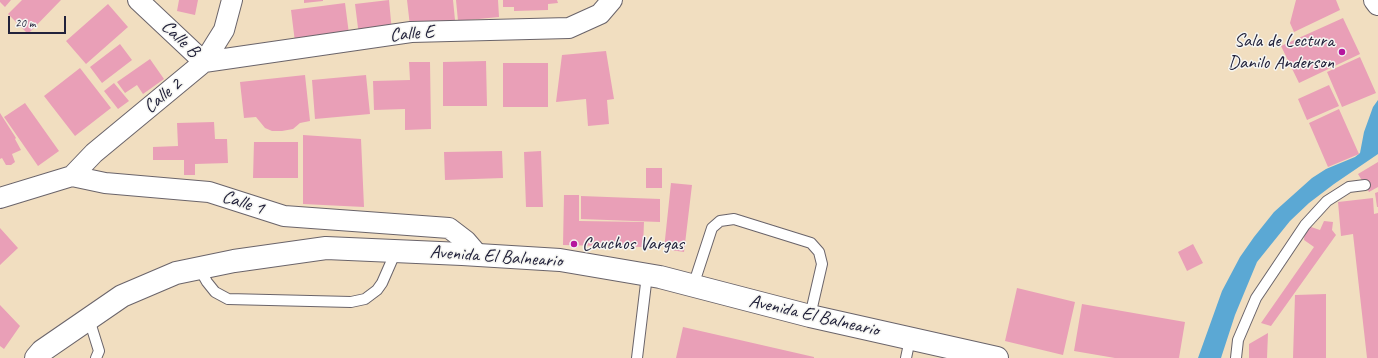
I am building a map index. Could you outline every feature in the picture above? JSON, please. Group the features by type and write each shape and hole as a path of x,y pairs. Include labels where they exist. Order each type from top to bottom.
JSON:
{"street":[{"name":"Calle B","path":"138,0 204,62"},
{"name":"Calle 2","path":"72,176 94,153 204,62 224,30 232,0"},
{"name":"Calle E","path":"204,62 411,32 569,28 600,14 612,0"},
{"path":"1375,0 1378,4"},
{"name":"Calle 1","path":"0,198 72,176 105,183 209,192 284,216 449,228 466,241 478,255"},
{"name":"Avenida El Balneario","path":"36,358 42,351 122,296 176,272 234,261 326,248 560,260 647,275 693,286 810,316 908,348 997,358"}],"lane":[{"path":"1236,358 1238,340 1256,298 1305,225 1327,201 1349,187 1365,185"},
{"path":"693,286 712,228 720,221 734,219 811,243 819,252 822,264 810,316"},
{"path":"199,268 206,282 215,292 228,299 351,302 364,299 377,290 382,283 396,251"},
{"path":"637,358 647,275"},
{"path":"89,319 99,351 96,358"}],"water":[{"path":"1378,100 1378,154 1309,203 1290,221 1257,262 1235,315 1221,358 1198,358 1222,291 1240,257 1274,212 1312,178 1326,169 1355,157 1360,153 1364,132 1373,107"}],"building":[{"path":"0,0 11,0 5,7"},
{"path":"22,0 61,0 28,34 8,14"},
{"path":"179,0 198,0 195,15 177,11"},
{"path":"304,0 323,0 323,1 304,3"},
{"path":"389,0 392,32 359,36 355,4"},
{"path":"407,0 453,0 455,20 410,26"},
{"path":"456,0 498,0 499,17 458,21"},
{"path":"503,0 557,0 558,3 548,4 548,10 514,11 514,7 503,7"},
{"path":"1296,0 1336,0 1340,10 1294,32 1290,23"},
{"path":"345,3 349,34 295,42 291,10"},
{"path":"108,4 128,27 86,64 66,41"},
{"path":"1343,18 1360,54 1299,83 1281,46"},
{"path":"120,44 132,60 102,83 90,67"},
{"path":"606,51 614,99 607,100 609,124 588,126 586,99 556,102 562,55"},
{"path":"1360,57 1376,93 1342,107 1327,72"},
{"path":"150,59 164,79 143,94 137,85 125,93 117,82"},
{"path":"486,61 487,106 443,106 443,62"},
{"path":"409,62 430,62 431,129 405,130 405,109 374,110 373,81 410,80"},
{"path":"503,63 548,63 548,107 503,107"},
{"path":"80,68 111,108 75,136 44,96"},
{"path":"305,75 310,121 300,123 293,129 272,131 265,128 256,117 244,118 240,82"},
{"path":"366,75 370,114 315,119 312,80"},
{"path":"114,83 129,101 118,109 104,91"},
{"path":"1329,85 1339,106 1307,120 1298,99"},
{"path":"25,103 59,151 38,166 4,117"},
{"path":"1339,109 1359,154 1328,167 1309,123"},
{"path":"0,113 16,138 15,139 21,150 12,154 15,162 11,165 6,165 2,158 0,159"},
{"path":"214,122 215,139 227,139 228,163 195,164 195,175 184,175 184,160 153,160 153,147 178,146 177,123"},
{"path":"303,135 361,139 364,207 303,204"},
{"path":"254,142 298,142 298,178 253,178"},
{"path":"502,151 503,178 445,180 444,152"},
{"path":"541,151 543,207 526,207 524,152"},
{"path":"1378,162 1378,187 1369,192 1358,174"},
{"path":"646,168 662,168 662,188 646,188"},
{"path":"671,183 692,185 684,252 664,249"},
{"path":"1378,192 1378,207 1377,207 1375,193"},
{"path":"564,195 579,195 579,221 644,222 643,247 563,245"},
{"path":"581,196 660,199 660,222 581,219"},
{"path":"1373,198 1374,214 1378,213 1378,358 1367,358 1353,234 1341,236 1338,202"},
{"path":"1324,221 1333,222 1332,230 1336,235 1271,326 1261,323 1314,247 1304,240 1305,225 1320,230"},
{"path":"0,228 18,248 0,265"},
{"path":"1193,244 1203,263 1187,271 1178,252"},
{"path":"1017,288 1075,302 1063,355 1005,341"},
{"path":"1326,294 1326,358 1293,358 1295,295"},
{"path":"1082,304 1185,322 1179,358 1115,358 1074,351"},
{"path":"0,305 20,326 4,349 0,346"},
{"path":"683,327 814,357 814,358 676,358"},
{"path":"1268,333 1267,358 1249,358 1249,344"}],"place":[{"name":"Sala de Lectura Danilo Anderson","path":"1342,52"},
{"name":"Cauchos Vargas","path":"574,244"}]}
